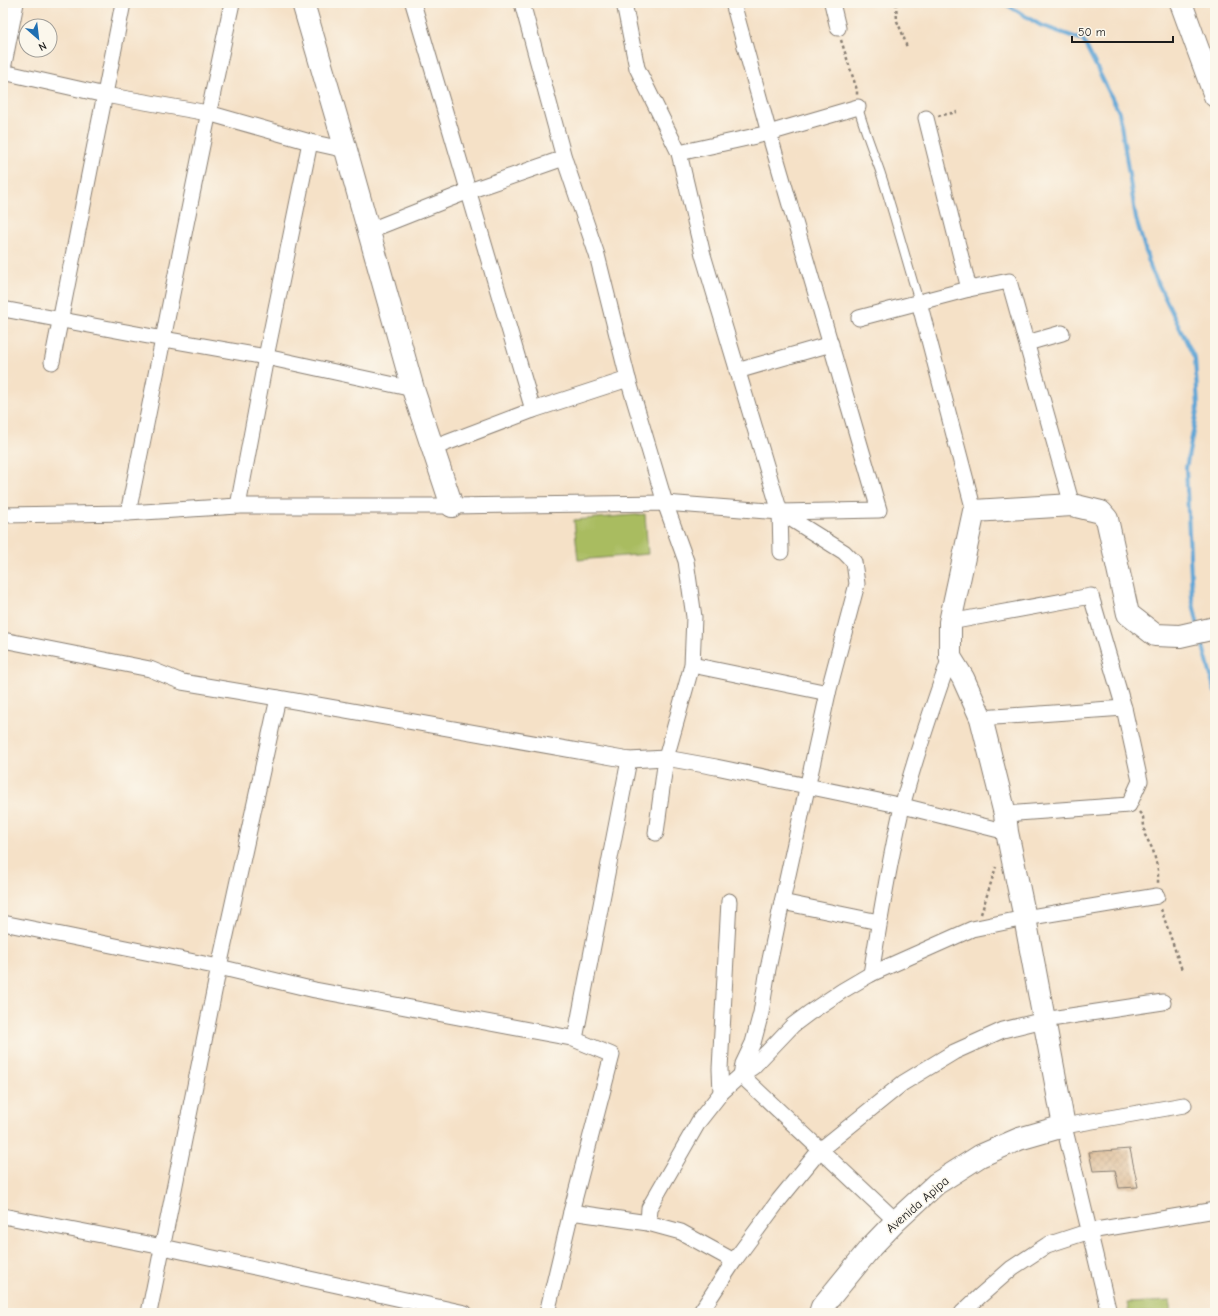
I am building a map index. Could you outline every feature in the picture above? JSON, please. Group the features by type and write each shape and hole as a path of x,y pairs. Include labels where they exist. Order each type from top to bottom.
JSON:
{"street":[{"path":"16,3 3,70 105,95 208,113 310,142 346,150"},
{"path":"52,362 123,3"},
{"path":"128,513 164,340 208,113 232,3"},
{"path":"303,3 413,390 452,506"},
{"path":"413,3 533,410"},
{"path":"522,3 564,158 597,255 628,379 665,503 686,561 694,617 692,665 666,758 656,833"},
{"path":"624,3 637,68 679,154 703,255 780,512 781,552"},
{"path":"3,515 128,513 238,506 452,506 665,503 780,512 879,510 769,133 733,3"},
{"path":"832,3 838,28"},
{"path":"1180,3 1213,83"},
{"path":"679,154 769,133 858,107"},
{"path":"926,118 969,289"},
{"path":"238,506 266,357 310,142"},
{"path":"368,231 469,191 564,158"},
{"path":"859,318 969,289 1010,281 1072,505"},
{"path":"871,974 879,922 903,806 924,732 950,656 950,622 974,511 919,302"},
{"path":"3,309 164,340 266,357 413,390"},
{"path":"1027,343 1062,333"},
{"path":"737,372 831,344"},
{"path":"433,448 533,410 628,379"},
{"path":"974,511 1072,505 1101,512 1107,519 1128,614 1155,635 1180,636 1215,628"},
{"path":"740,1075 743,1064 753,1043 761,1013 768,969 782,902 828,693 857,584 854,562 844,552 780,512"},
{"path":"3,640 150,669 182,682 629,760 666,758 903,806 1006,823 1129,804 1140,781 1124,708 1091,596 950,622"},
{"path":"950,656 963,678 981,718 1006,823 1064,1126 1109,1313"},
{"path":"692,665 828,693"},
{"path":"150,1313 219,967 278,698"},
{"path":"981,718 1124,708"},
{"path":"574,1039 629,760"},
{"path":"648,1223 649,1208 699,1121 721,1093 740,1075 753,1067 793,1025 809,1012 871,974 977,928 1025,918 1157,896"},
{"path":"721,1093 720,1069 730,901"},
{"path":"782,902 879,922"},
{"path":"3,923 219,967 315,990 571,1038 612,1054 571,1212 547,1313"},
{"path":"700,1313 734,1261 778,1200 820,1150 902,1082 954,1052 1003,1030 1044,1020 1163,1002"},
{"path":"740,1075 896,1221"},
{"name":"Avenida Apipa","path":"820,1313 822,1307 871,1247 896,1221 936,1184 980,1156 1019,1139 1064,1126 1184,1106"},
{"path":"962,1313 1012,1268 1047,1245 1090,1231 1214,1210"},
{"path":"571,1212 648,1223 681,1232 734,1261"},
{"path":"3,1216 163,1248 465,1313"}],"lane":[{"path":"858,107 866,136 888,196 919,302"}],"path":[{"path":"896,3 897,21 907,48"},
{"path":"838,28 857,90 858,107"},
{"path":"926,118 957,112"},
{"path":"977,928 998,860"}],"green space":[{"path":"645,514 648,554 578,560 574,520"},
{"path":"1170,1301 1172,1313 1129,1313 1127,1303"}],"building":[{"path":"1130,1149 1138,1187 1119,1188 1115,1170 1093,1171 1089,1152"}],"waterway":[{"path":"1004,3 1040,25 1083,40 1119,112 1136,219 1151,269 1195,359 1198,406 1186,468 1192,599 1198,626"},
{"path":"1201,638 1215,692"}]}
